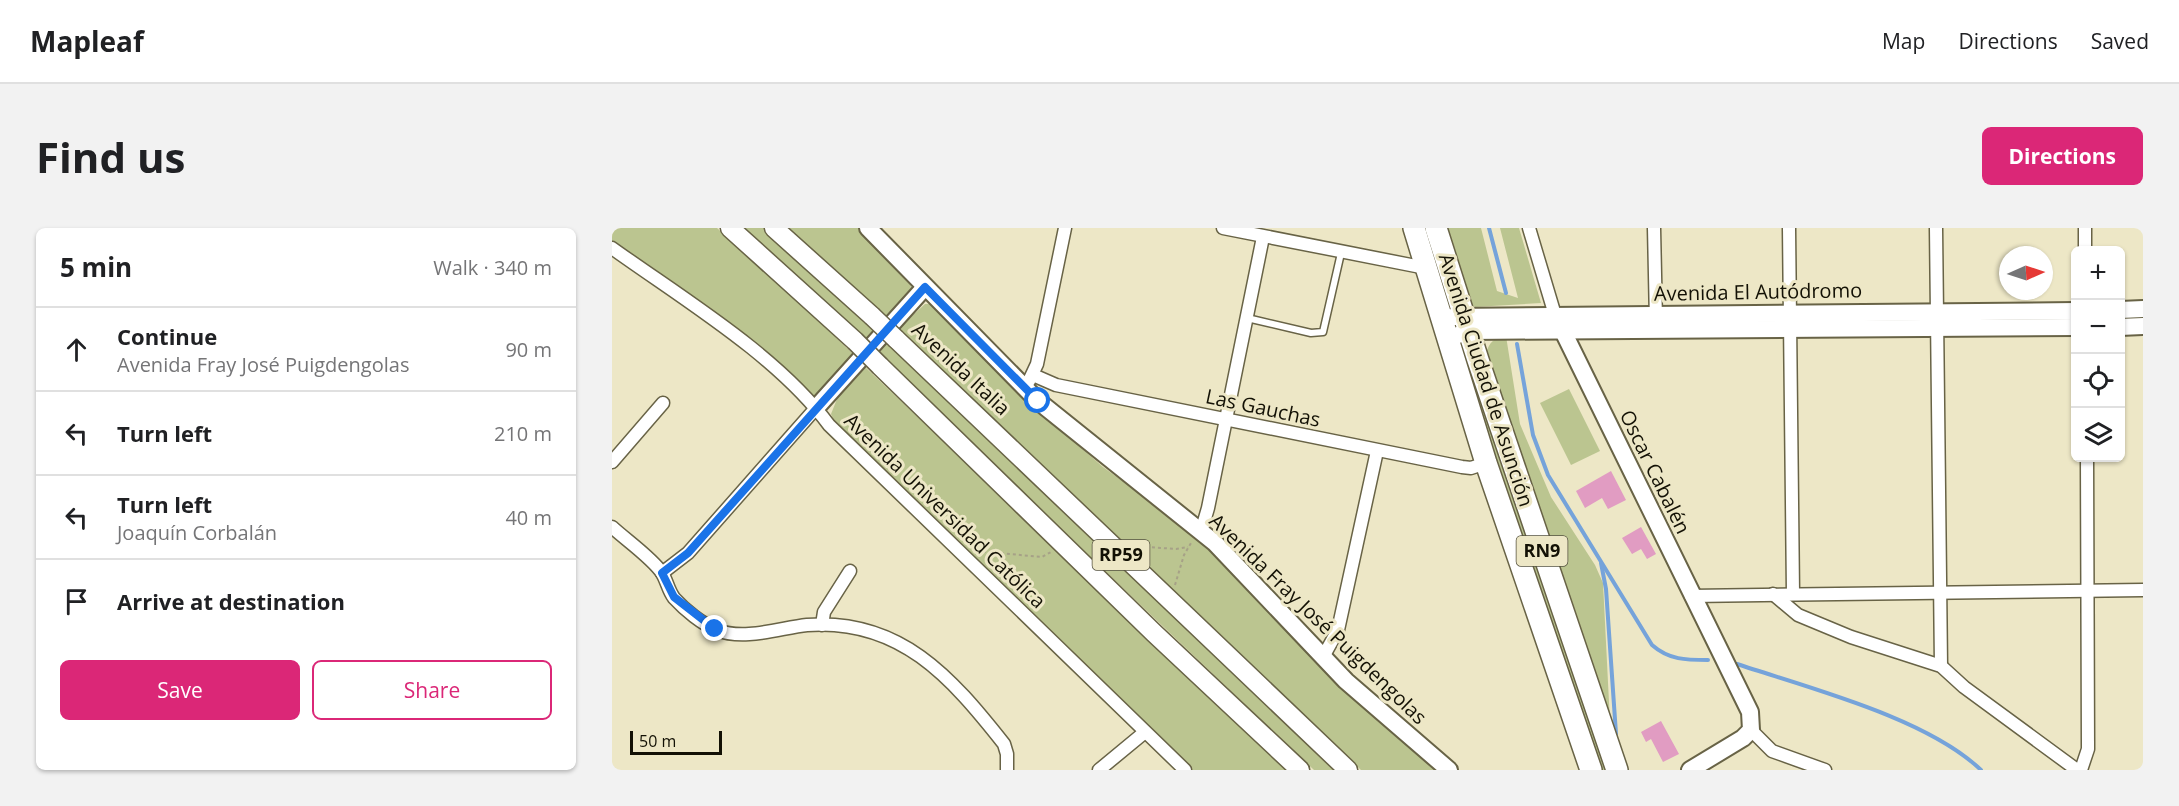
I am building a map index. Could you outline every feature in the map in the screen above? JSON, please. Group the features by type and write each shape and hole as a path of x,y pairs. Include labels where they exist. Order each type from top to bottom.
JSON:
{"highway":[{"name":"Avenida Ciudad de Asunción","path":"1414,228 1486,463 1591,770"},
{"name":"Avenida Ciudad de Asunción","path":"1436,228 1617,770"}],"main road":[{"name":"RP59","path":"730,228 855,341 1300,770"},
{"name":"Avenida Italia","path":"774,228 872,316 1348,770"}],"street":[{"name":"Avenida Fray José Puigdengolas","path":"868,228 925,287 1029,382 1053,415 1201,532 1365,700 1449,770"},
{"path":"1029,382 1065,228"},
{"path":"1223,228 1426,268"},
{"name":"Oscar Cabalén","path":"1529,228 1555,315 1691,596 1750,712 1750,730"},
{"path":"1654,228 1656,321"},
{"path":"1789,228 1793,594"},
{"path":"1935,228 1941,666"},
{"path":"2085,228 2085,246"},
{"path":"1201,532 1208,508 1263,237"},
{"name":"Avenida Universidad Católica","path":"612,248 761,357 816,408 829,425 1145,732 1172,765 1185,770"},
{"path":"662,573 688,553 925,287"},
{"path":"2125,310 2143,309"},
{"name":"Avenida El Autódromo","path":"1937,320 2071,311"},
{"name":"Avenida El Autódromo","path":"1449,338 1467,324 1555,315 1656,321 1937,320 2071,327"},
{"name":"Avenida El Autódromo","path":"1442,316 1467,324 1563,330 1656,321"},
{"path":"2125,327 2143,326"},
{"name":"Las Gauchas","path":"1029,382 1056,385 1462,467 1471,468 1486,463"},
{"path":"612,462 663,403"},
{"path":"1323,657 1338,630 1377,451"},
{"path":"1773,594 1798,615 1851,637 1941,666 1964,687 2079,770 2088,748 2087,462"},
{"path":"612,527 662,573 674,597 704,623 727,633 822,625 883,635 919,654 943,674 1004,744 1007,753 1007,770"},
{"path":"822,625 824,612 850,571"},
{"path":"1691,596 2143,590"},
{"path":"1690,770 1743,738 1750,730 1772,751 1826,770"},
{"path":"1099,770 1145,732"}],"lane":[{"path":"1246,318 1311,333 1323,332 1341,253"}],"path":[{"path":"1173,605 1174,587 1188,547 1201,532"},
{"path":"955,548 1042,558 1064,544"},
{"path":"1110,544 1167,549 1188,547"}],"green space":[{"path":"612,228 717,228 854,355 814,396 750,342 612,241"},
{"path":"744,228 765,228 773,235 1335,770 1314,770"},
{"path":"789,228 860,228 908,279 911,287 909,295 886,318"},
{"path":"1442,228 1481,228 1497,291 1518,298 1500,228 1519,228 1541,303 1475,307 1467,301"},
{"path":"925,304 932,304 1021,395 1103,467 1192,531 1440,770 1361,770 899,328"},
{"path":"1506,336 1520,424 1551,497 1595,565 1603,583 1610,722 1486,354 1493,341"},
{"path":"1463,339 1605,770 1597,770 1456,342"},
{"path":"863,365 1289,770 1192,770 838,430 831,414 837,399"},
{"path":"1569,389 1600,451 1571,465 1540,403"}],"building":[{"path":"1611,471 1626,500 1608,509 1602,498 1585,508 1576,491"},
{"path":"1641,527 1656,554 1647,559 1641,549 1632,554 1622,538"},
{"path":"1661,721 1679,754 1663,762 1651,739 1646,742 1641,732"}],"waterway":[{"path":"1489,228 1506,293"},
{"path":"1517,344 1533,435 1548,475 1652,645 1671,656 1708,660"},
{"path":"1601,563 1606,589 1616,734"},
{"path":"1737,664 1832,694 1899,720 1958,752 1981,770"}],"route":[{"path":"715,629 704,623 674,597 662,573 688,553 925,287 1038,401"}]}
